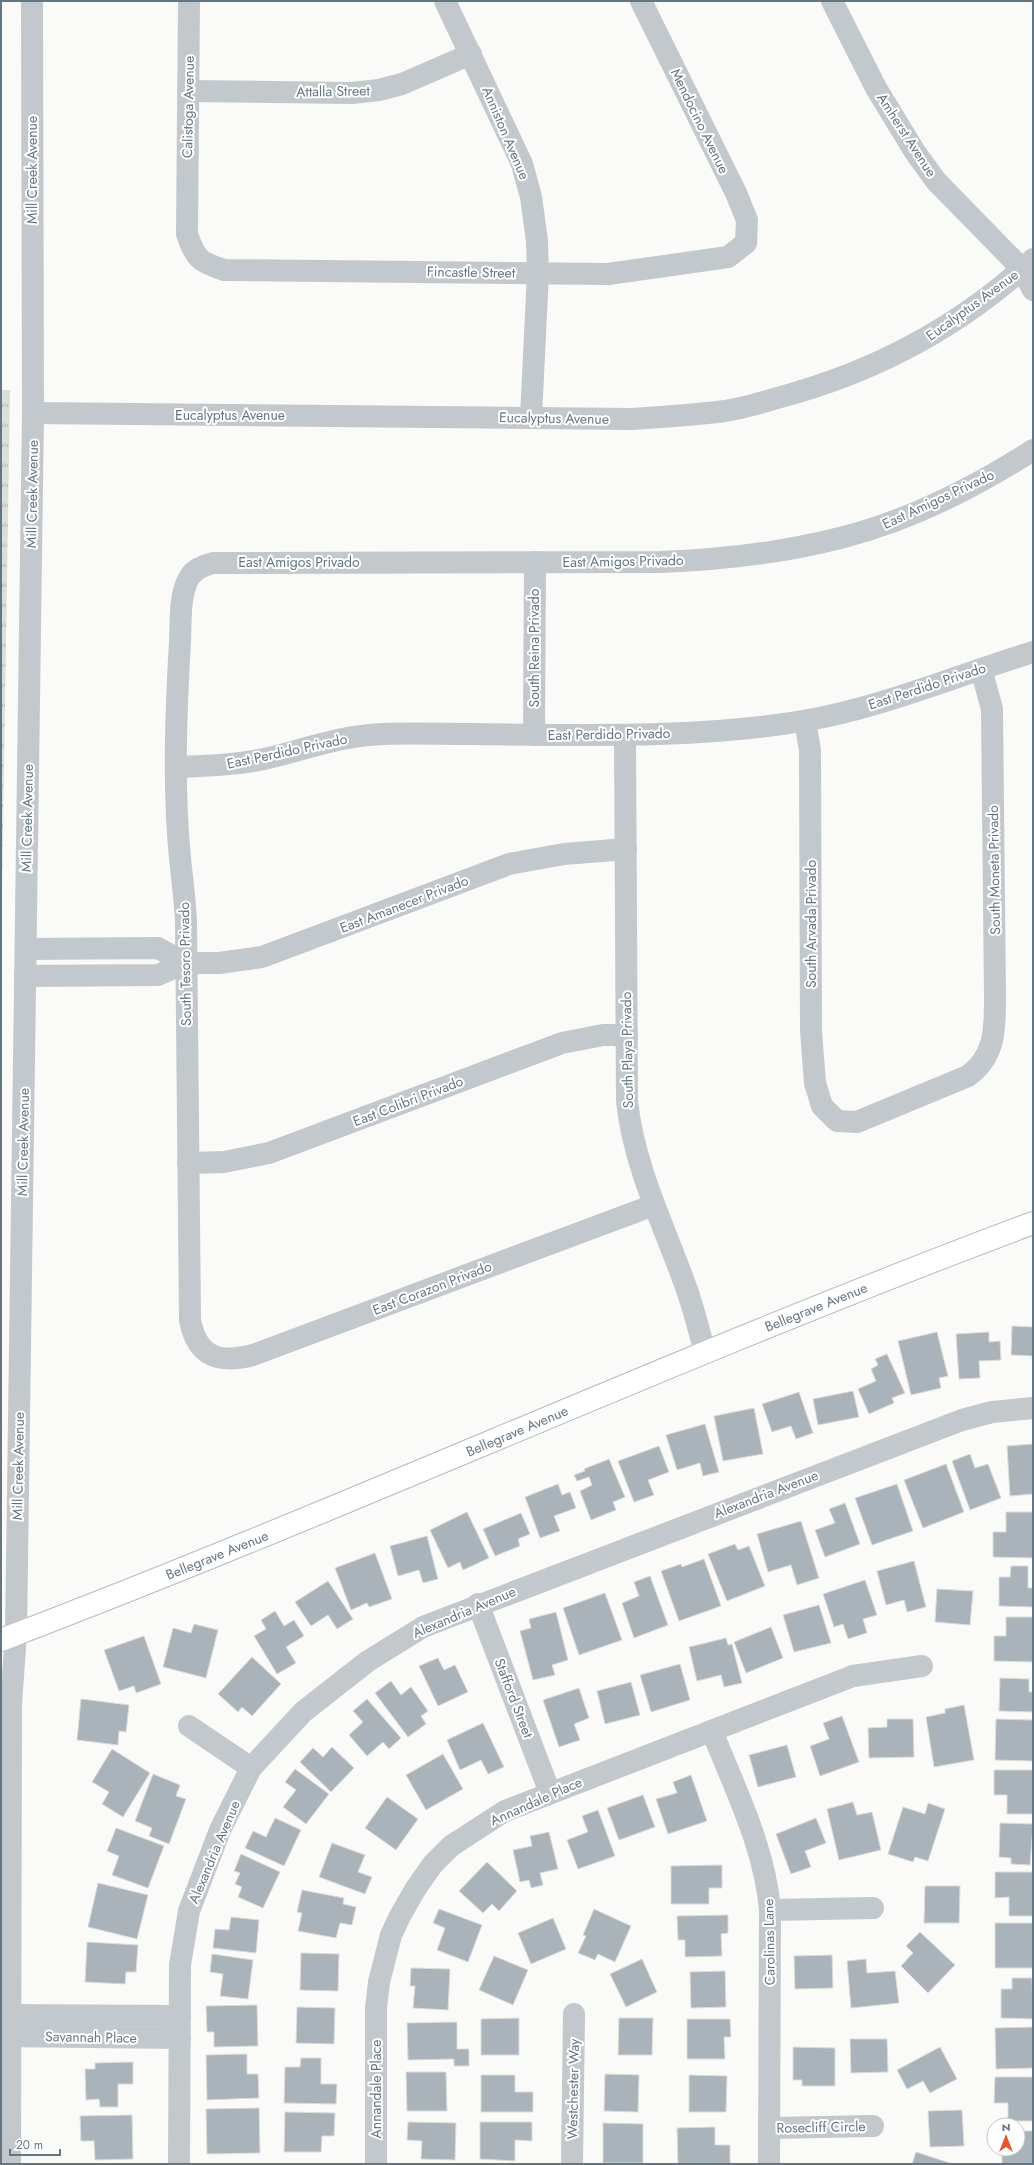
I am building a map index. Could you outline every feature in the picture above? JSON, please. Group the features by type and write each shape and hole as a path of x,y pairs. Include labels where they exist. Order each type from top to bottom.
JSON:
{"main road":[{"name":"Bellegrave Avenue","path":"8,1637 259,1539 705,1352 912,1269 1033,1224"}],"street":[{"name":"Mill Creek Avenue","path":"10,2164 6,2025 11,1704 8,1637 26,950 33,413 32,1"},
{"name":"Calistoga Avenue","path":"189,1 186,213 187,234 194,254"},
{"name":"Anniston Avenue","path":"445,1 522,164 531,197 537,241 538,273 531,417"},
{"name":"Amherst Avenue","path":"832,1 876,88 915,152 936,181 1029,268 1033,290"},
{"name":"Mendocino Avenue","path":"646,2 747,220 746,243"},
{"name":"Attalla Street","path":"188,91 352,93 379,90 402,84 471,54"},
{"name":"Fincastle Street","path":"194,254 208,265 224,270 608,274 728,257 746,243"},
{"name":"Eucalyptus Avenue","path":"33,413 632,419 679,416 727,410 814,388 860,371 902,353 952,323 1029,268"},
{"name":"East Amigos Privado","path":"194,571 213,563 694,561 766,553 840,538 912,514 983,480 1033,450"},
{"name":"South Reina Privado","path":"534,735 535,562"},
{"name":"South Tesoro Privado","path":"194,571 188,580 182,606 178,682 177,767 180,858 185,899 190,1320 196,1339 208,1354"},
{"name":"East Perdido Privado","path":"177,767 242,763 329,741 382,734 625,735 719,732 805,721 894,697 1033,652"},
{"name":"South Moneta Privado","path":"837,1121 850,1123 868,1119 878,1113 954,1083 979,1068 988,1055 993,1038 995,1017 992,709 981,669"},
{"name":"South Arvada Privado","path":"805,721 810,750 812,1057 818,1095 828,1114 837,1121"},
{"name":"South Playa Privado","path":"625,735 629,1123 633,1143 654,1205 687,1290 705,1352"},
{"name":"East Amanecer Privado","path":"25,976 158,975 185,963 219,964 262,957 509,864 564,854 626,849"},
{"name":"East Amanecer Privado","path":"26,950 158,948 185,963"},
{"name":"East Colibri Privado","path":"188,1163 224,1162 269,1153 562,1043 603,1035 627,1035"},
{"name":"East Corazon Privado","path":"208,1354 230,1359 253,1355 654,1205"},
{"name":"Alexandria Avenue","path":"179,2164 180,1965 189,1911 220,1830 251,1768 303,1712 368,1661 423,1627 478,1604 962,1420 992,1412 1033,1408"},
{"name":"Stafford Street","path":"478,1604 550,1793"},
{"name":"Annandale Place","path":"376,2164 376,2008 378,1982 385,1956 400,1916 429,1870 450,1846 506,1812 550,1793 853,1676 922,1666"},
{"path":"189,1726 251,1768"},
{"name":"Carolinas Lane","path":"712,1731 760,1853 768,1888 770,1910 769,2164"},
{"path":"770,1910 873,1908"},
{"name":"Westchester Way","path":"572,2164 574,2014"},
{"name":"Savannah Place","path":"6,2025 180,2027"},
{"name":"Rosecliff Circle","path":"769,2128 873,2126"}],"green space":[{"path":"1,390 10,390 1,955"}],"building":[{"path":"1012,1326 1033,1327 1033,1371 1032,1356 1011,1355"},
{"path":"937,1332 948,1376 939,1378 941,1388 911,1395 898,1341"},
{"path":"989,1332 989,1342 1000,1341 1001,1360 979,1361 980,1378 959,1379 956,1334"},
{"path":"887,1354 905,1393 892,1398 894,1403 869,1414 858,1389 876,1381 871,1369 878,1365 875,1359"},
{"path":"853,1391 859,1417 818,1425 813,1399"},
{"path":"799,1392 813,1433 796,1439 791,1426 772,1432 762,1404"},
{"path":"754,1408 763,1454 723,1461 714,1416"},
{"path":"705,1424 719,1472 703,1476 700,1463 677,1470 666,1435"},
{"path":"1033,1444 1033,1494 1010,1496 1007,1446"},
{"path":"659,1446 669,1472 648,1480 654,1495 634,1502 618,1461"},
{"path":"970,1454 975,1468 988,1464 1001,1498 970,1510 952,1461"},
{"path":"609,1459 625,1497 613,1502 616,1510 591,1520 580,1491 592,1485 589,1477 577,1481 574,1475 585,1471 584,1469"},
{"path":"946,1464 964,1512 923,1528 904,1480"},
{"path":"558,1484 562,1495 570,1492 576,1508 554,1516 560,1531 540,1538 525,1497"},
{"path":"897,1484 913,1531 872,1545 855,1498"},
{"path":"845,1503 860,1544 825,1557 815,1530 835,1523 829,1509"},
{"path":"467,1512 489,1558 463,1570 460,1562 448,1568 430,1530"},
{"path":"1006,1512 1033,1512 1033,1558 993,1557 993,1532 1006,1532"},
{"path":"521,1513 530,1534 518,1539 520,1546 495,1556 483,1529"},
{"path":"801,1521 819,1578 797,1585 791,1565 768,1572 757,1534"},
{"path":"427,1536 438,1579 423,1583 419,1570 398,1576 390,1546"},
{"path":"735,1544 738,1550 749,1546 765,1586 727,1601 708,1554"},
{"path":"375,1553 392,1599 369,1607 367,1603 351,1610 335,1568"},
{"path":"704,1559 721,1606 679,1621 661,1571 681,1564 682,1567"},
{"path":"914,1561 926,1607 907,1612 904,1600 886,1605 877,1571"},
{"path":"1011,1566 1028,1566 1028,1588 1033,1588 1033,1607 999,1606 999,1577 1010,1577"},
{"path":"650,1576 668,1625 634,1638 622,1603 639,1596 634,1582"},
{"path":"865,1580 877,1615 863,1619 867,1633 848,1639 843,1624 834,1627 823,1594"},
{"path":"328,1581 353,1619 337,1629 328,1615 311,1626 295,1602"},
{"path":"937,1589 973,1591 970,1625 935,1622"},
{"path":"605,1593 622,1640 579,1655 563,1608"},
{"path":"819,1605 831,1643 794,1652 783,1615"},
{"path":"275,1611 284,1626 294,1620 304,1636 286,1647 296,1663 277,1674 254,1636 266,1629 261,1620"},
{"path":"556,1612 568,1660 552,1665 555,1675 533,1680 520,1631 531,1628 529,1619"},
{"path":"1006,1617 1033,1617 1033,1662 994,1661 994,1636 1006,1636"},
{"path":"194,1624 218,1630 206,1678 163,1667 173,1628 191,1633"},
{"path":"771,1627 783,1658 746,1673 734,1642"},
{"path":"144,1636 161,1684 136,1693 134,1686 119,1691 104,1650"},
{"path":"726,1638 728,1645 732,1644 742,1683 724,1687 721,1675 697,1681 689,1647"},
{"path":"252,1657 281,1684 252,1716 242,1707 238,1712 218,1694"},
{"path":"438,1658 444,1670 455,1665 468,1692 438,1706 419,1666"},
{"path":"680,1664 690,1700 651,1712 640,1675"},
{"path":"1000,1678 1029,1679 1029,1692 1033,1692 1033,1712 999,1711"},
{"path":"391,1681 401,1695 411,1687 428,1711 421,1716 426,1724 408,1737 375,1693"},
{"path":"631,1682 640,1715 605,1724 597,1691"},
{"path":"579,1688 589,1718 574,1724 580,1740 559,1747 543,1700"},
{"path":"81,1699 129,1705 126,1732 119,1731 118,1745 77,1740"},
{"path":"367,1699 401,1738 389,1749 383,1742 367,1756 349,1735 363,1722 353,1711"},
{"path":"964,1705 974,1760 934,1767 926,1717 945,1713 945,1709"},
{"path":"842,1716 859,1762 820,1776 810,1746 829,1739 823,1723"},
{"path":"887,1719 913,1719 914,1757 869,1758 868,1728 887,1727"},
{"path":"996,1719 1033,1720 1033,1761 995,1760"},
{"path":"483,1723 504,1767 488,1774 481,1760 460,1770 447,1740"},
{"path":"787,1745 796,1777 758,1787 749,1755"},
{"path":"332,1747 354,1768 331,1792 300,1762 313,1748 323,1757"},
{"path":"112,1749 150,1773 123,1817 102,1804 109,1792 92,1782"},
{"path":"443,1754 463,1789 426,1810 406,1775"},
{"path":"295,1769 329,1794 306,1824 283,1807 296,1790 285,1782"},
{"path":"994,1770 1033,1770 1033,1814 1007,1814 1007,1795 994,1795"},
{"path":"153,1774 180,1785 176,1796 186,1799 169,1844 149,1836 152,1828 135,1821"},
{"path":"691,1775 707,1821 668,1834 656,1799 677,1793 673,1782"},
{"path":"643,1795 655,1827 619,1840 607,1808"},
{"path":"387,1797 418,1819 396,1850 365,1828"},
{"path":"853,1802 857,1815 872,1812 881,1850 839,1860 827,1809"},
{"path":"928,1803 945,1809 928,1861 915,1857 913,1862 888,1854 903,1807 925,1814"},
{"path":"598,1810 615,1856 578,1869 567,1840 588,1832 582,1816"},
{"path":"275,1818 301,1830 284,1866 245,1848 253,1831 266,1837"},
{"path":"816,1818 826,1843 805,1851 811,1867 791,1874 776,1834"},
{"path":"1000,1823 1033,1824 1030,1865 1011,1864 1011,1858 999,1857"},
{"path":"116,1828 164,1846 148,1888 112,1875 119,1856 107,1851"},
{"path":"549,1832 558,1869 540,1873 543,1885 531,1888 529,1880 520,1882 513,1850 532,1846 530,1836"},
{"path":"332,1843 365,1855 358,1872 372,1877 365,1894 319,1877"},
{"path":"241,1854 280,1872 263,1908 238,1897 242,1887 235,1884 240,1873 234,1871"},
{"path":"487,1862 517,1891 499,1911 492,1904 483,1913 459,1891"},
{"path":"722,1865 722,1888 709,1888 709,1904 671,1904 671,1866"},
{"path":"995,1872 1033,1872 1033,1916 1009,1916 1009,1897 995,1898"},
{"path":"98,1883 148,1895 137,1939 88,1927"},
{"path":"925,1886 960,1886 959,1923 924,1923"},
{"path":"302,1890 344,1898 343,1904 356,1907 352,1925 340,1923 336,1938 298,1931 302,1913 297,1912"},
{"path":"439,1909 482,1925 468,1962 437,1950 445,1928 433,1923"},
{"path":"594,1909 631,1926 615,1962 598,1954 595,1960 578,1953 586,1936 583,1935"},
{"path":"728,1915 728,1933 721,1934 722,1956 685,1957 685,1940 678,1940 677,1916"},
{"path":"231,1917 259,1920 256,1953 213,1948 215,1929 229,1930"},
{"path":"553,1918 566,1949 531,1964 518,1933"},
{"path":"995,1923 1033,1923 1033,1968 995,1968"},
{"path":"920,1932 955,1965 928,1993 901,1966 913,1953 906,1946"},
{"path":"87,1942 138,1945 136,1972 126,1972 125,1984 85,1982"},
{"path":"301,1953 339,1954 338,1991 300,1990"},
{"path":"212,1954 253,1960 248,1999 220,1996 223,1974 210,1972"},
{"path":"832,1955 833,1988 795,1989 794,1956"},
{"path":"494,1956 528,1970 513,2005 479,1990"},
{"path":"642,1959 657,1992 626,2007 610,1974"},
{"path":"866,1959 867,1973 895,1971 899,2003 851,2008 847,1961"},
{"path":"411,1968 450,1969 448,2010 413,2008 415,1986 410,1986"},
{"path":"725,1971 726,2007 691,2008 690,1972"},
{"path":"1012,1978 1032,1978 1033,2019 1001,2018 1001,1989 1012,1989"},
{"path":"257,2005 258,2046 214,2047 214,2032 207,2032 206,2006"},
{"path":"297,2007 335,2008 334,2044 296,2043"},
{"path":"519,2018 519,2055 481,2055 481,2019"},
{"path":"619,2018 653,2018 652,2055 618,2055"},
{"path":"687,2019 730,2019 731,2037 724,2037 725,2059 687,2059"},
{"path":"457,2022 457,2049 469,2049 469,2066 454,2066 454,2059 408,2060 407,2023"},
{"path":"1033,2027 1033,2068 996,2069 995,2028"},
{"path":"850,2039 887,2039 888,2072 851,2073"},
{"path":"793,2047 835,2048 835,2086 802,2086 802,2080 793,2080"},
{"path":"940,2047 957,2079 930,2093 923,2081 907,2089 897,2070"},
{"path":"247,2054 247,2074 258,2074 259,2098 207,2100 206,2055"},
{"path":"301,2058 321,2058 321,2084 337,2084 336,2104 284,2103 285,2067 300,2067"},
{"path":"133,2062 133,2084 118,2084 118,2107 100,2107 99,2099 86,2100 85,2069 95,2069 95,2063"},
{"path":"406,2072 446,2072 447,2111 407,2111"},
{"path":"605,2074 639,2075 638,2112 604,2111"},
{"path":"481,2075 515,2075 515,2092 533,2092 533,2112 481,2112"},
{"path":"689,2075 727,2076 726,2112 689,2112"},
{"path":"995,2077 1033,2077 1033,2121 1026,2121 1026,2117 1008,2117 1008,2103 994,2103"},
{"path":"259,2108 260,2153 207,2154 206,2109"},
{"path":"962,2110 964,2146 930,2147 928,2111"},
{"path":"285,2112 335,2113 334,2136 322,2136 321,2152 284,2152"},
{"path":"132,2115 133,2159 95,2160 94,2141 81,2141 80,2116"},
{"path":"408,2122 456,2123 455,2160 421,2159 422,2141 407,2140"},
{"path":"480,2122 532,2122 532,2141 515,2140 515,2161 480,2159"},
{"path":"603,2123 643,2124 643,2163 603,2163"},
{"path":"715,2127 715,2145 730,2145 730,2164 678,2164 677,2128"},
{"path":"1026,2131 1033,2131 1033,2164 1002,2164 1002,2157 1026,2157"},
{"path":"916,2152 953,2164 912,2164"}]}
